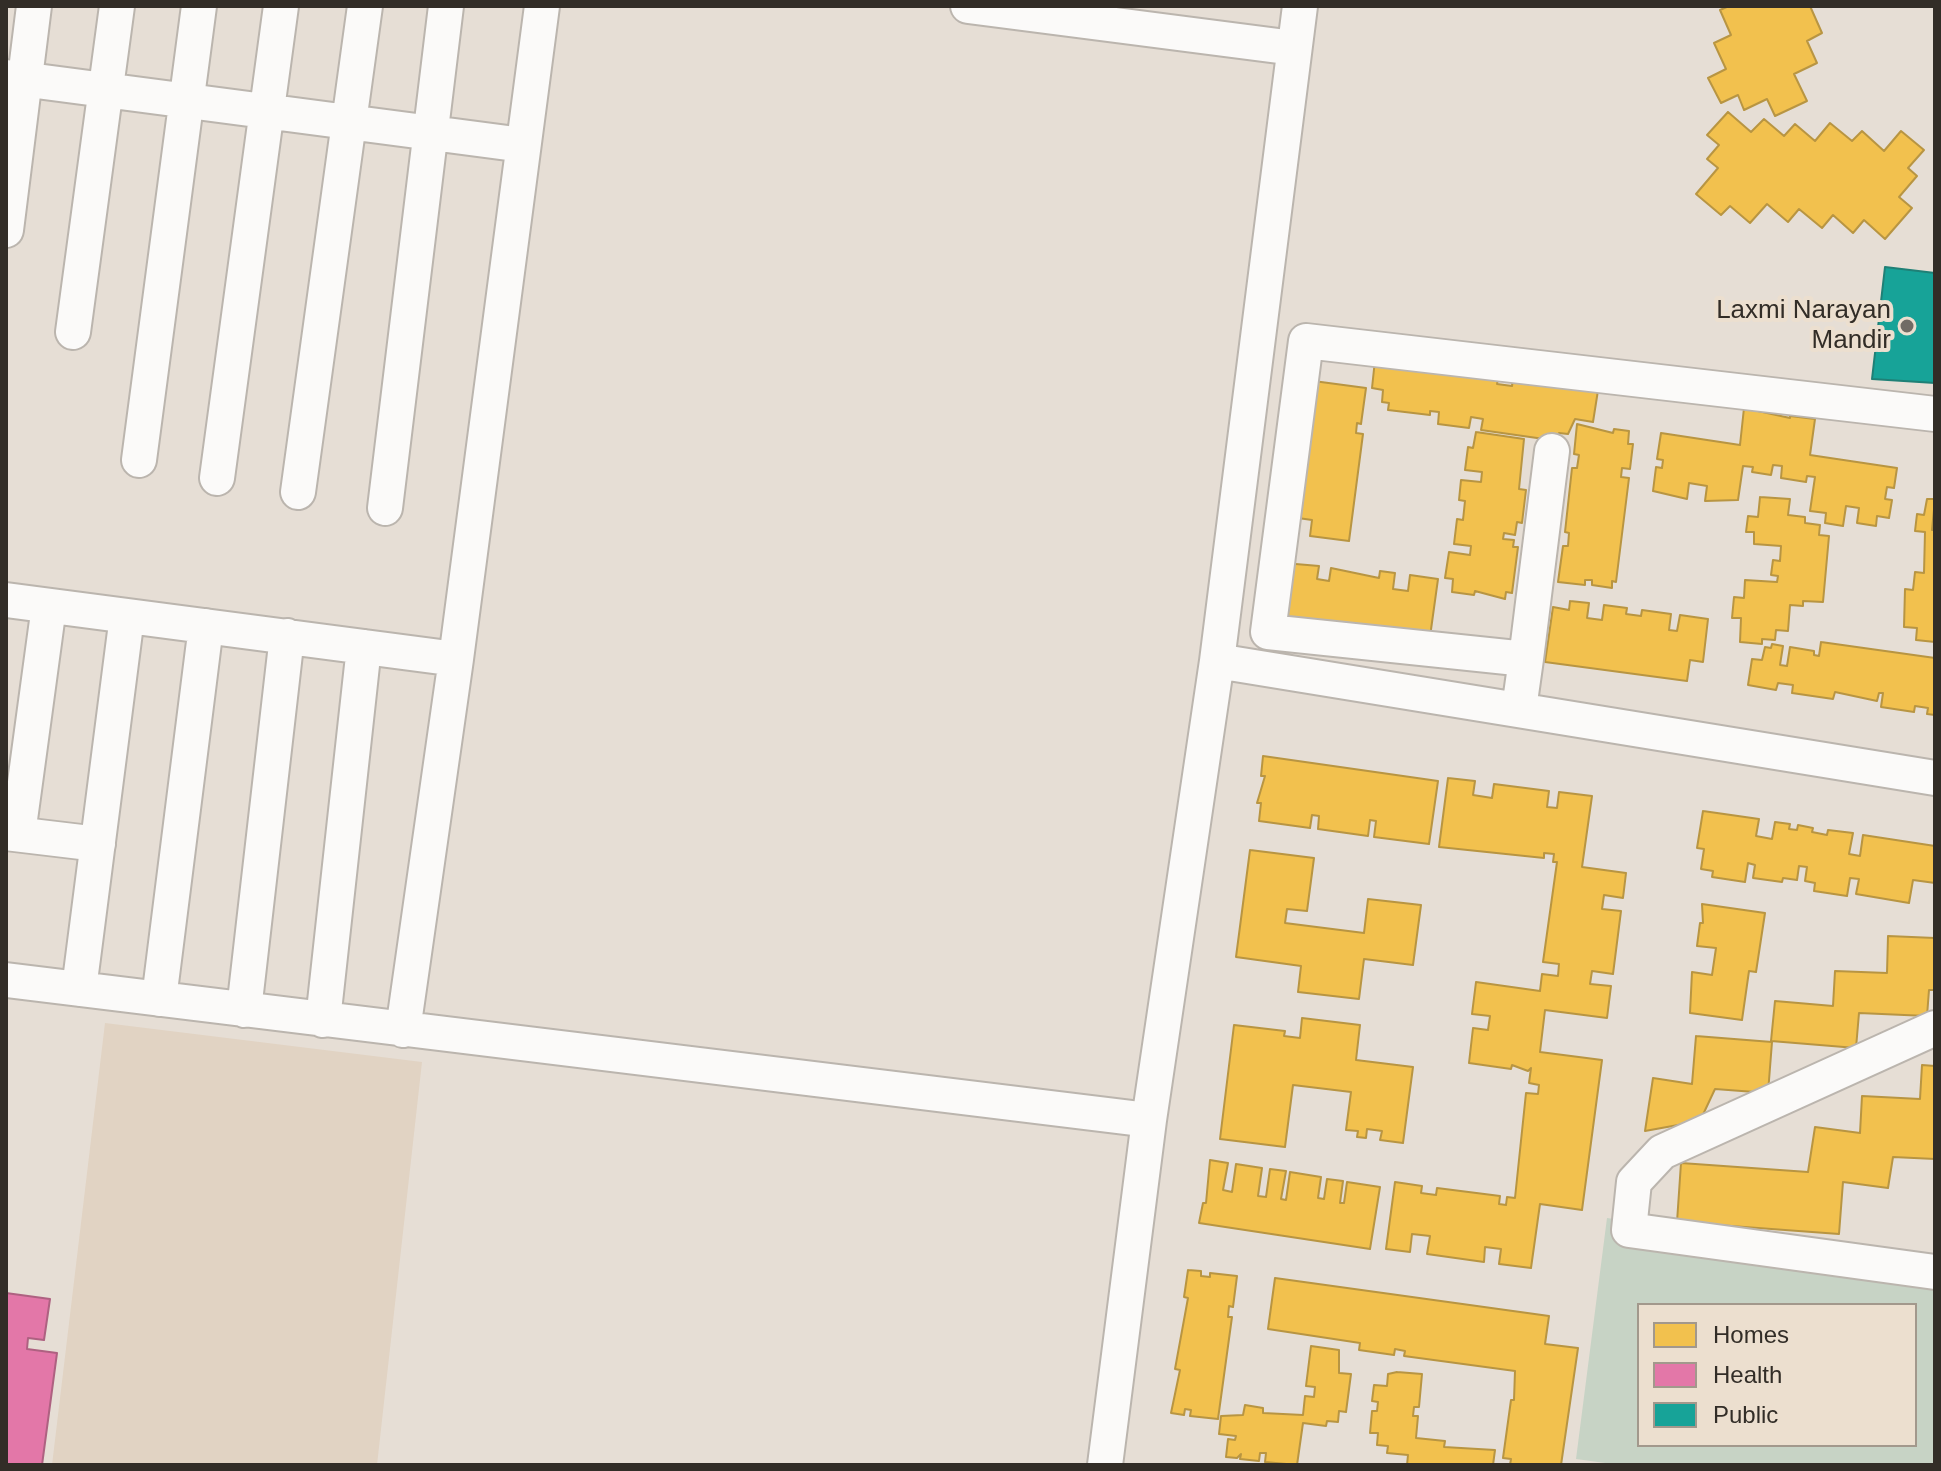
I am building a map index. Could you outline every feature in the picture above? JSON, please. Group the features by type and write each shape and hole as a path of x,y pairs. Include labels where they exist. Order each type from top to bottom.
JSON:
{"street":[{"path":"6,230 15,78 34,6"},
{"path":"73,332 117,6"},
{"path":"139,460 199,6"},
{"path":"217,478 281,6"},
{"path":"298,492 365,6"},
{"path":"385,508 446,6"},
{"path":"403,1030 456,659 542,6"},
{"path":"968,6 1185,20 1294,48"},
{"path":"1105,1465 1149,1120 1217,661 1300,6"},
{"path":"15,78 523,145"},
{"path":"1526,659 1268,632 1306,341 1935,414"},
{"path":"1519,709 1552,451"},
{"path":"6,600 456,659"},
{"path":"49,606 12,834 98,844"},
{"path":"79,989 127,616"},
{"path":"159,999 206,626"},
{"path":"244,1010 287,636"},
{"path":"323,1020 364,647"},
{"path":"1217,661 1935,778"},
{"path":"6,980 1149,1120"},
{"path":"1935,1028 1662,1152 1634,1182 1629,1230 1935,1272"},
{"path":"1890,1047 1935,1053"}],"shaded area":[{"path":"105,1023 422,1062 377,1465 52,1465"}],"green space":[{"path":"1607,1218 1935,1263 1935,1465 1620,1465 1576,1459"}],"building: Homes":[{"path":"1729,6 1810,6 1822,33 1807,41 1817,63 1794,74 1807,101 1775,116 1767,99 1744,110 1738,95 1721,103 1708,78 1726,69 1714,43 1731,35 1720,10"},
{"path":"1728,112 1751,132 1764,119 1784,136 1795,124 1815,141 1830,123 1852,141 1862,131 1884,151 1901,131 1924,150 1908,168 1917,176 1899,197 1912,208 1885,239 1864,220 1853,233 1833,215 1822,228 1799,209 1788,222 1767,204 1750,223 1730,206 1721,215 1696,194 1718,168 1707,159 1719,145 1707,135"},
{"path":"1375,360 1500,370 1497,384 1512,386 1514,372 1599,384 1593,422 1575,419 1568,434 1559,433 1558,441 1481,430 1483,419 1471,417 1469,428 1438,424 1439,412 1430,411 1430,415 1388,410 1389,403 1382,402 1383,390 1372,388"},
{"path":"1306,380 1366,388 1361,424 1357,423 1356,433 1363,434 1349,541 1310,536 1312,520 1298,518"},
{"path":"1744,408 1790,418 1815,419 1810,455 1897,468 1894,488 1887,487 1885,499 1892,500 1889,518 1877,516 1876,526 1857,523 1859,508 1846,506 1843,526 1825,523 1826,513 1810,511 1815,477 1807,476 1806,482 1781,478 1782,466 1773,465 1771,475 1752,472 1753,467 1743,466 1738,500 1705,501 1707,486 1689,483 1687,499 1653,491 1656,467 1662,468 1663,460 1657,459 1661,433 1740,445"},
{"path":"1577,424 1613,433 1614,429 1629,431 1628,444 1633,444 1630,469 1622,468 1621,477 1629,478 1616,582 1612,581 1612,588 1592,585 1592,580 1585,580 1585,585 1558,582 1563,546 1568,546 1569,533 1565,532 1572,468 1577,468 1579,455 1574,454"},
{"path":"1476,432 1524,439 1519,489 1526,490 1522,523 1517,522 1515,535 1504,533 1503,539 1514,540 1513,547 1518,547 1512,593 1506,592 1505,599 1475,591 1474,595 1452,592 1453,579 1445,578 1449,552 1470,555 1471,546 1454,544 1457,519 1463,520 1465,501 1459,500 1461,480 1481,482 1482,472 1465,470 1468,447 1473,448"},
{"path":"1760,497 1790,499 1788,515 1805,517 1805,523 1820,525 1819,535 1829,536 1823,602 1803,601 1803,606 1790,605 1788,631 1776,630 1775,640 1762,639 1762,644 1740,642 1741,618 1732,618 1734,597 1744,598 1745,580 1777,582 1778,576 1771,575 1773,560 1780,561 1781,546 1754,544 1754,532 1746,532 1748,516 1758,517"},
{"path":"1927,499 1935,499 1932,530 1935,530 1935,642 1916,640 1917,628 1904,627 1905,589 1913,590 1915,572 1924,573 1925,532 1915,531 1917,514 1924,515"},
{"path":"1284,563 1319,566 1317,579 1329,581 1331,568 1379,578 1380,571 1395,573 1393,589 1408,591 1410,575 1438,579 1429,644 1276,623"},
{"path":"1570,601 1589,603 1587,618 1602,620 1604,605 1627,608 1626,614 1641,616 1642,610 1671,614 1669,630 1677,631 1680,615 1708,619 1703,662 1690,660 1687,681 1545,662 1553,607 1569,610"},
{"path":"1821,642 1935,658 1935,715 1927,714 1928,708 1915,706 1914,712 1881,707 1883,693 1879,693 1877,701 1835,692 1833,699 1792,693 1793,685 1778,683 1776,690 1748,685 1752,659 1762,660 1765,647 1771,648 1772,644 1783,646 1780,665 1787,666 1790,647 1814,651 1814,655 1819,656"},
{"path":"1263,756 1438,781 1429,844 1374,837 1376,821 1370,820 1368,836 1318,829 1319,816 1312,815 1310,828 1259,821 1261,803 1257,803 1265,776 1261,776"},
{"path":"1448,778 1475,781 1473,795 1492,798 1494,784 1549,791 1547,807 1557,808 1559,792 1592,796 1582,867 1626,873 1623,898 1604,895 1602,909 1621,911 1613,974 1592,971 1590,984 1611,986 1607,1018 1545,1010 1540,1052 1602,1060 1582,1210 1540,1204 1531,1268 1499,1264 1501,1249 1485,1247 1484,1262 1427,1254 1430,1236 1412,1234 1410,1252 1386,1249 1395,1182 1422,1186 1421,1193 1436,1195 1437,1188 1500,1196 1499,1204 1506,1205 1507,1197 1515,1198 1526,1093 1538,1094 1539,1085 1529,1083 1531,1068 1528,1071 1512,1065 1511,1069 1469,1063 1473,1028 1488,1030 1490,1016 1472,1014 1476,982 1540,991 1542,974 1558,976 1559,964 1543,962 1557,862 1553,862 1554,854 1544,853 1544,858 1439,847"},
{"path":"1703,811 1759,819 1756,836 1772,839 1775,822 1790,824 1789,829 1797,830 1798,825 1813,828 1812,832 1827,835 1828,830 1853,833 1849,854 1860,856 1863,835 1935,846 1935,883 1913,880 1909,903 1856,894 1859,879 1850,878 1847,896 1814,891 1815,883 1805,881 1807,867 1799,866 1797,880 1783,878 1782,882 1753,878 1755,865 1748,863 1745,882 1712,877 1713,871 1701,869 1704,849 1697,848"},
{"path":"1250,850 1314,858 1307,911 1287,909 1285,923 1364,933 1368,899 1421,905 1413,965 1364,959 1359,999 1298,992 1301,966 1236,957"},
{"path":"1702,904 1765,913 1756,972 1749,971 1742,1020 1690,1013 1692,972 1712,975 1716,948 1697,946 1700,923 1703,923"},
{"path":"1888,936 1935,938 1935,990 1929,990 1927,1016 1859,1013 1856,1048 1771,1041 1775,1001 1833,1006 1835,971 1887,973"},
{"path":"1302,1018 1360,1025 1356,1060 1413,1067 1403,1143 1380,1140 1382,1131 1367,1129 1366,1138 1357,1137 1358,1131 1346,1130 1351,1092 1293,1085 1285,1147 1220,1139 1234,1025 1285,1031 1284,1036 1300,1038"},
{"path":"1696,1036 1772,1042 1768,1093 1715,1089 1700,1121 1645,1131 1653,1078 1692,1084"},
{"path":"1922,1065 1935,1066 1935,1159 1893,1157 1888,1188 1843,1182 1839,1234 1677,1222 1681,1163 1808,1172 1815,1127 1860,1133 1862,1096 1920,1099"},
{"path":"1210,1160 1228,1163 1223,1190 1232,1192 1236,1164 1262,1168 1258,1196 1266,1197 1270,1169 1286,1171 1281,1199 1286,1200 1290,1172 1321,1177 1318,1198 1324,1199 1327,1179 1343,1181 1340,1203 1344,1203 1347,1182 1380,1187 1370,1249 1199,1223 1203,1203 1206,1203"},
{"path":"1188,1270 1201,1271 1201,1276 1210,1277 1210,1273 1237,1276 1233,1307 1229,1306 1228,1317 1232,1317 1218,1419 1190,1416 1191,1410 1185,1409 1184,1415 1171,1413 1180,1370 1175,1369 1188,1298 1184,1297"},
{"path":"1275,1278 1549,1316 1545,1344 1578,1348 1561,1465 1510,1465 1511,1459 1503,1458 1511,1400 1514,1400 1515,1371 1404,1356 1405,1351 1395,1349 1394,1355 1359,1350 1360,1343 1268,1329"},
{"path":"1311,1346 1339,1350 1339,1373 1351,1374 1346,1412 1339,1411 1338,1422 1327,1421 1326,1426 1303,1423 1297,1465 1265,1462 1266,1453 1260,1453 1259,1461 1240,1459 1241,1454 1237,1458 1226,1457 1228,1439 1235,1440 1236,1436 1219,1434 1221,1416 1243,1415 1245,1405 1263,1408 1263,1413 1303,1415 1305,1396 1314,1397 1315,1387 1306,1386"},
{"path":"1388,1374 1422,1374 1419,1407 1414,1407 1413,1416 1418,1416 1416,1438 1445,1441 1444,1447 1495,1450 1493,1465 1407,1465 1408,1455 1387,1453 1388,1446 1377,1445 1378,1433 1370,1433 1372,1411 1377,1411 1378,1402 1372,1401 1374,1385 1387,1386"}],"building: Health":[{"path":"6,1293 50,1299 44,1340 28,1338 27,1349 57,1353 42,1465 6,1465"}],"building: Public":[{"name":"Laxmi Narayan Mandir","path":"1885,267 1935,273 1935,383 1872,379"}],"place":[{"name":"Laxmi Narayan Mandir","path":"1907,326"}]}
